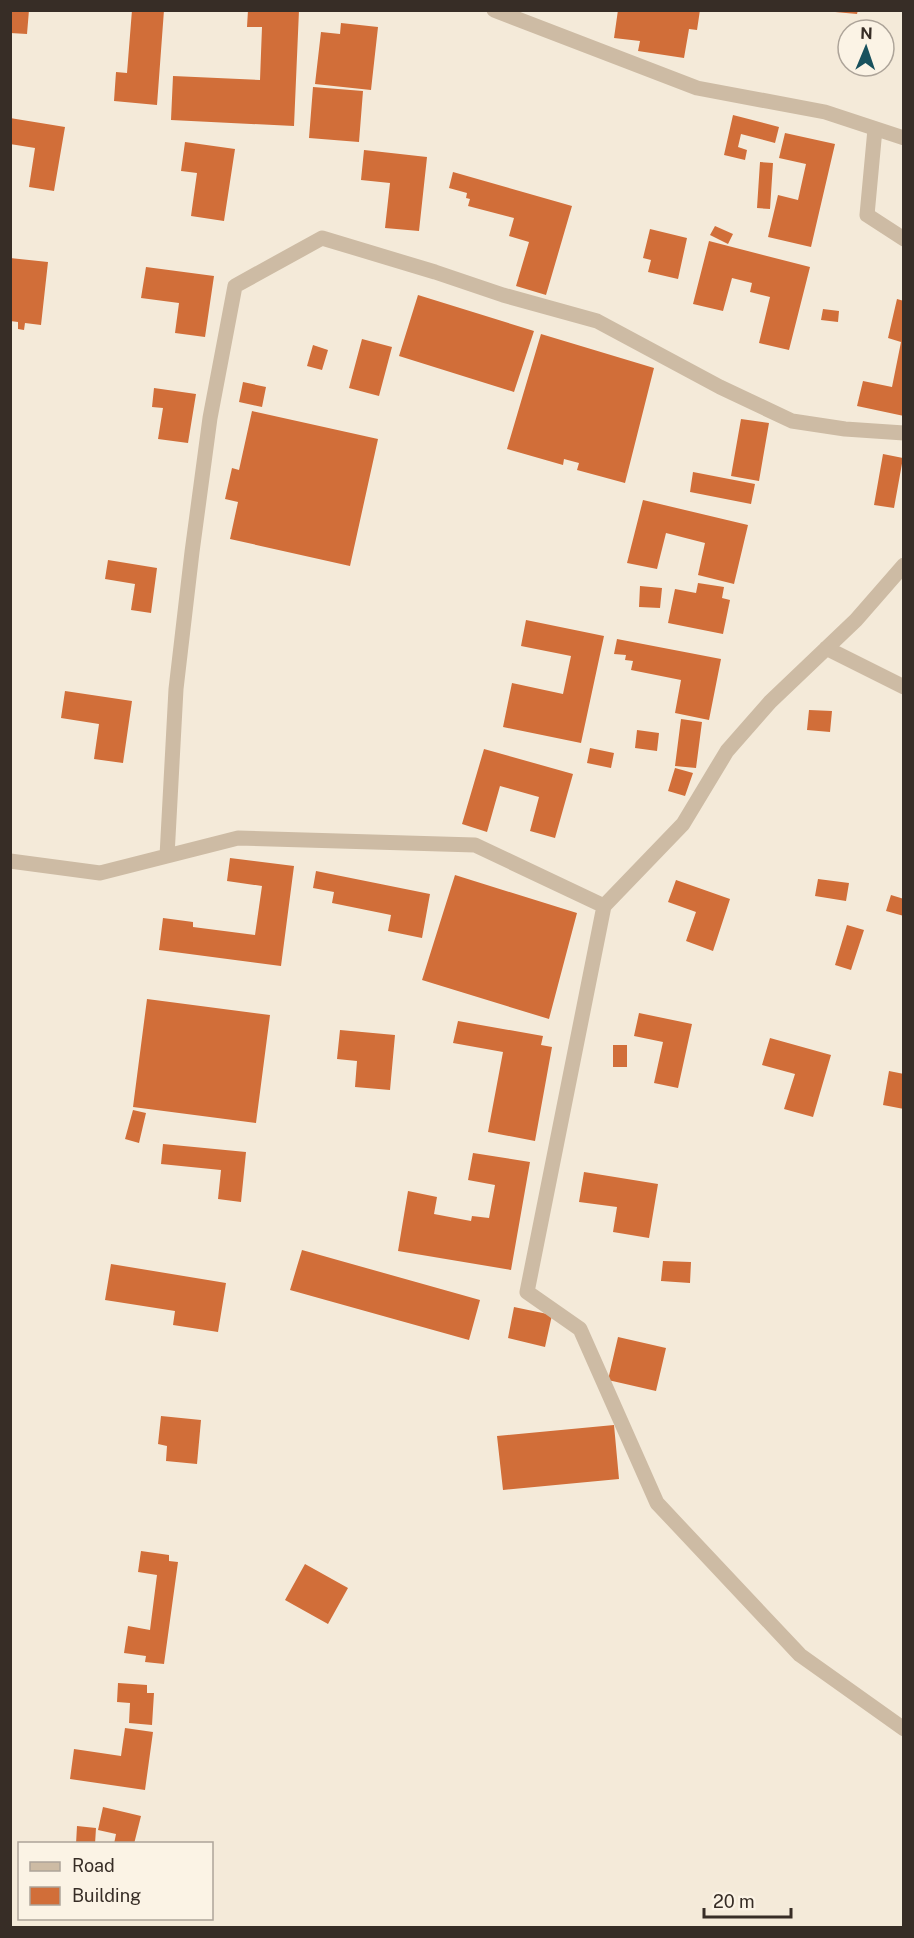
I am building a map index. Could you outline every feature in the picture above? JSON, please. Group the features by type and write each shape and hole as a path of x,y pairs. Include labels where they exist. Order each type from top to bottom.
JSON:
{"street":[{"path":"494,10 697,88 825,112 903,138"},
{"path":"875,129 867,215 903,239"},
{"path":"167,856 176,689 188,586 210,418 235,286 322,238 435,272 503,296 597,321 720,387 792,421 845,429 903,433"},
{"path":"903,565 855,620 770,702 727,752 683,824 604,906 527,1292 580,1329 657,1503 800,1655 903,1729"},
{"path":"826,648 903,687"},
{"path":"10,861 99,873 238,838 475,845 604,906"}],"building":[{"path":"10,10 29,10 27,34 10,33"},
{"path":"132,10 164,10 157,105 114,101 116,72 127,73"},
{"path":"248,10 299,10 294,126 171,120 173,76 260,80 262,27 247,27"},
{"path":"618,10 700,10 697,30 689,29 684,58 638,51 640,41 614,38"},
{"path":"835,10 858,10 857,14 835,12"},
{"path":"341,23 378,27 371,90 315,84 321,32 340,34"},
{"path":"313,87 363,91 359,142 309,138"},
{"path":"733,115 779,127 775,143 741,134 738,147 747,150 745,160 724,155"},
{"path":"10,118 65,127 54,191 29,187 35,148 10,144"},
{"path":"785,133 835,144 811,247 768,237 778,195 798,200 806,164 779,158"},
{"path":"185,142 235,149 224,221 191,216 197,173 181,171"},
{"path":"364,150 427,157 419,231 385,228 390,183 361,180"},
{"path":"760,162 773,163 770,209 757,208"},
{"path":"453,172 572,206 546,295 516,286 529,242 509,236 514,218 468,206 470,199 466,198 467,193 449,188"},
{"path":"715,226 733,234 728,244 710,235"},
{"path":"650,229 687,238 678,279 648,272 651,260 643,258"},
{"path":"709,241 810,267 789,350 759,343 770,297 750,292 752,283 732,278 723,311 693,304"},
{"path":"10,258 48,262 41,325 25,323 24,330 18,329 18,322 10,321 12,284 10,284"},
{"path":"146,267 214,276 205,337 175,333 179,303 141,298"},
{"path":"418,295 534,331 514,392 399,356"},
{"path":"897,299 904,301 904,416 857,406 863,381 892,387 901,342 888,338"},
{"path":"823,309 839,311 838,322 821,320"},
{"path":"541,334 654,368 625,483 577,470 579,463 564,459 563,465 507,449"},
{"path":"362,339 392,347 379,396 349,388"},
{"path":"313,345 328,350 322,370 307,366"},
{"path":"243,382 266,387 262,407 239,402"},
{"path":"154,388 196,394 188,443 158,439 163,408 152,407"},
{"path":"252,411 378,439 350,566 230,539 238,502 225,499 232,468 239,470"},
{"path":"741,419 769,423 759,481 731,476"},
{"path":"883,454 903,458 894,508 874,505"},
{"path":"693,472 755,484 751,504 690,492"},
{"path":"643,500 748,525 734,584 698,575 705,543 666,533 657,569 627,563"},
{"path":"108,560 157,568 151,613 131,610 135,584 105,579"},
{"path":"698,583 724,587 722,598 730,600 723,634 668,623 675,589 696,593"},
{"path":"640,586 662,588 660,608 639,607"},
{"path":"526,620 604,636 581,743 503,727 512,683 563,694 571,656 521,646"},
{"path":"617,639 721,659 709,720 675,713 681,680 631,670 633,661 625,660 626,655 614,654"},
{"path":"65,691 132,701 123,763 94,759 99,724 61,718"},
{"path":"809,710 832,711 830,732 807,730"},
{"path":"681,719 702,722 696,768 675,766"},
{"path":"637,730 659,733 657,751 635,748"},
{"path":"590,748 614,753 611,768 587,763"},
{"path":"484,749 573,774 555,838 530,831 539,797 500,786 487,832 462,824"},
{"path":"675,768 693,773 685,796 668,791"},
{"path":"230,858 294,866 281,966 159,950 163,918 193,922 193,927 255,935 262,886 227,881"},
{"path":"316,871 430,894 422,938 388,931 391,915 332,903 334,892 313,888"},
{"path":"455,875 577,913 549,1019 422,980"},
{"path":"818,879 849,883 846,901 815,896"},
{"path":"676,880 730,899 713,951 686,941 696,912 668,902"},
{"path":"891,895 904,899 904,916 886,911"},
{"path":"847,925 864,930 851,970 835,965"},
{"path":"147,999 270,1015 256,1123 133,1107"},
{"path":"639,1013 692,1024 678,1088 654,1083 663,1042 634,1036"},
{"path":"458,1021 543,1036 541,1045 552,1047 535,1141 488,1132 503,1052 453,1043"},
{"path":"340,1030 395,1035 390,1090 355,1087 357,1061 337,1059"},
{"path":"770,1038 831,1055 813,1117 784,1109 795,1074 762,1065"},
{"path":"613,1045 627,1045 627,1067 613,1067"},
{"path":"889,1071 904,1074 904,1109 883,1105"},
{"path":"133,1110 146,1113 139,1143 125,1139"},
{"path":"163,1144 246,1152 241,1202 218,1199 221,1170 161,1164"},
{"path":"473,1153 530,1162 511,1270 398,1251 408,1191 437,1197 434,1214 471,1221 472,1216 489,1218 495,1185 468,1180"},
{"path":"584,1172 658,1184 649,1238 613,1232 617,1207 579,1202"},
{"path":"302,1250 480,1300 469,1340 290,1290"},
{"path":"663,1261 691,1262 690,1283 661,1281"},
{"path":"111,1264 226,1283 218,1332 173,1325 175,1311 105,1300"},
{"path":"514,1307 552,1315 545,1347 508,1338"},
{"path":"618,1337 666,1348 656,1391 608,1380"},
{"path":"161,1416 201,1420 197,1464 166,1461 167,1446 158,1444"},
{"path":"614,1425 619,1479 503,1490 497,1436"},
{"path":"141,1551 169,1555 169,1561 178,1562 164,1664 145,1662 146,1656 124,1653 128,1626 150,1630 157,1575 138,1572"},
{"path":"305,1564 348,1588 328,1624 285,1600"},
{"path":"118,1683 147,1685 147,1693 154,1693 152,1725 129,1723 130,1703 117,1702"},
{"path":"125,1728 153,1732 145,1790 70,1779 74,1749 121,1756"},
{"path":"103,1807 141,1816 134,1842 114,1842 116,1834 98,1830"},
{"path":"77,1826 96,1828 95,1842 76,1842"}]}
